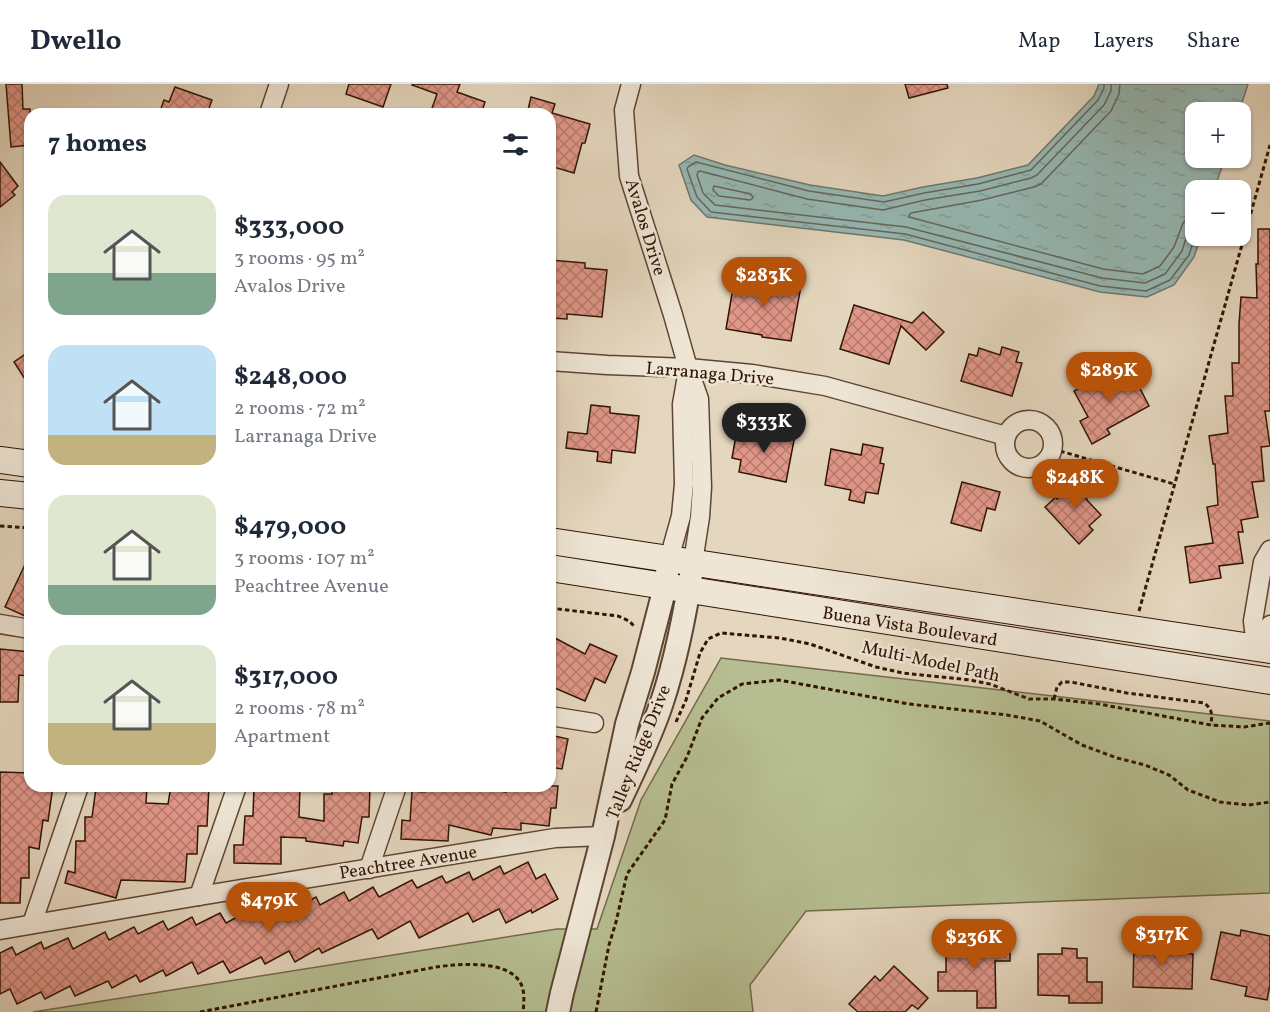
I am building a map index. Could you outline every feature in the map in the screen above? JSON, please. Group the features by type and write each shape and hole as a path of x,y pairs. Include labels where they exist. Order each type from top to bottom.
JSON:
{"main road":[{"path":"0,460 24,463"},
{"path":"0,493 24,495"},
{"name":"Buena Vista Boulevard","path":"556,542 1263,648"},
{"name":"Buena Vista Boulevard","path":"556,569 1261,680"},
{"path":"1261,680 1263,648"}],"street":[{"path":"271,108 279,84"},
{"name":"Avalos Drive","path":"631,84 624,110 629,176 699,399 701,507 681,560"},
{"name":"Larranaga Drive","path":"556,361 688,368 752,374 825,386 1006,435"},
{"path":"1024,420 1040,422 1051,433 1053,441 1051,456 1039,467 1031,469 1015,465 1006,452 1006,435 1017,423 1024,420"},
{"path":"1263,648 1253,621 1263,562 1270,550"},
{"name":"Talley Ridge Drive","path":"558,1012 603,836 625,733 644,672 677,589 681,560"},
{"path":"0,624 24,628"},
{"path":"1263,648 1270,625"},
{"path":"556,717 594,723"},
{"path":"32,924 77,792"},
{"path":"199,896 235,792"},
{"path":"369,869 395,792"},
{"name":"Peachtree Avenue","path":"0,930 555,838 603,836"}],"path":[{"path":"1139,612 1270,145"},
{"path":"1053,448 1174,484"},
{"path":"0,526 24,528"},
{"path":"556,609 618,616 629,621 637,629"},
{"name":"Multi-Model Path","path":"673,730 686,700 700,652 708,639 721,633 780,638 810,644 885,669 990,684 1029,699 1099,704 1211,725 1244,727 1270,723"},
{"path":"596,1012 609,945 627,874 665,819 672,784 687,757 702,718 718,698 742,684 779,680 909,704 1007,715 1040,722 1082,745 1117,758 1145,765 1169,775 1188,790 1220,802 1250,805 1270,802"},
{"path":"1054,699 1062,682 1071,682 1127,693 1204,703 1212,711 1211,725"},
{"path":"200,1012 436,967 466,964 504,969 515,976 522,987 523,1012"}],"green space":[{"path":"721,658 1270,721 1270,893 806,911 750,985 753,1012 33,1012 557,929 597,929 641,800"}],"water":[{"path":"1099,84 1248,84 1242,102 1185,102 1185,168 1222,168 1217,180 1185,180 1185,246 1198,246 1194,257 1174,285 1147,297 1100,292 904,240 707,217 691,200 679,165 694,155 725,165 810,185 883,196 977,178 1028,165 1094,96"}],"building":[{"path":"6,84 22,84 24,146 11,147"},
{"path":"349,84 391,84 383,107 346,94"},
{"path":"460,84 457,92 485,102 483,108 432,108 437,94 412,85"},
{"path":"905,84 947,84 948,88 909,98"},
{"path":"175,87 212,100 209,108 161,108 164,100 169,102"},
{"path":"531,97 555,104 554,108 528,108"},
{"path":"556,114 590,124 574,173 556,168"},
{"path":"0,162 18,186 12,192 15,195 0,207"},
{"path":"1258,229 1270,229 1270,411 1265,411 1270,446 1261,447 1264,481 1252,482 1258,517 1241,520 1243,532 1238,532 1243,563 1219,566 1221,578 1190,583 1185,547 1213,543 1207,507 1218,505 1215,464 1213,464 1209,436 1228,433 1225,396 1233,396 1232,363 1239,363 1241,297 1257,298"},
{"path":"556,261 585,263 585,268 607,270 602,317 567,314 567,319 556,318"},
{"path":"735,276 801,286 791,341 726,329"},
{"path":"854,305 912,323 923,312 944,332 926,350 901,326 889,364 840,349"},
{"path":"1002,347 1019,352 1016,362 1022,363 1012,396 961,381 969,354 977,356 979,348 1000,355"},
{"path":"24,355 24,378 14,362"},
{"path":"1117,368 1124,382 1134,377 1149,406 1107,429 1110,434 1092,444 1080,421 1088,417 1074,391"},
{"path":"591,405 610,407 610,413 639,416 635,453 612,450 611,463 597,461 598,452 566,448 568,432 587,434"},
{"path":"737,430 772,437 774,431 795,435 786,482 739,472 741,460 732,458"},
{"path":"863,444 883,448 880,463 884,464 878,494 866,492 864,503 849,500 851,490 825,485 831,449 861,455"},
{"path":"1083,475 1096,490 1086,499 1101,515 1089,526 1093,530 1079,544 1045,507"},
{"path":"962,482 1000,492 995,510 987,508 981,531 951,523"},
{"path":"24,567 24,616 5,607"},
{"path":"556,639 585,654 590,644 617,656 605,683 595,678 585,701 556,689"},
{"path":"0,649 24,651 24,676 19,675 18,702 0,702"},
{"path":"556,736 568,739 562,769 556,768"},
{"path":"0,772 24,773 24,792 52,792 48,821 43,820 39,849 29,847 29,878 21,878 20,903 0,903"},
{"path":"556,786 558,786 556,808 551,808 549,826 521,823 521,830 493,828 491,835 449,825 448,841 401,839 402,820 410,821 412,792 556,792"},
{"path":"95,792 147,792 146,803 168,804 170,792 209,792 207,826 198,826 197,854 187,854 185,882 121,880 116,898 65,883 68,871 75,873 76,841 85,841 85,817 92,817"},
{"path":"254,792 300,792 299,817 324,821 324,794 370,792 369,817 362,817 358,843 344,841 343,846 306,841 306,838 281,837 281,864 234,863 234,845 243,845 245,816 253,816"},
{"path":"528,862 536,879 545,874 558,899 532,913 531,910 506,923 499,909 473,922 468,913 419,938 410,921 378,939 372,929 322,953 319,948 295,962 289,951 265,964 261,957 230,973 223,961 198,974 192,962 166,976 163,970 140,982 136,975 112,988 108,981 75,996 70,986 45,999 41,992 17,1004 10,989 0,994 0,953 12,947 16,955 41,942 44,949 68,938 73,949 105,932 109,940 134,927 138,934 163,921 168,930 192,917 196,925 220,913 226,923 258,906 262,914 287,901 291,910 316,897 320,905 344,892 349,901 373,887 379,897 412,880 417,888 442,876 446,883 469,872 473,880 500,866 504,874"},
{"path":"1241,930 1270,936 1270,985 1267,1000 1245,996 1247,987 1211,979 1221,932 1240,936"},
{"path":"1010,943 1010,961 995,961 996,1008 977,1008 977,991 938,991 938,972 946,972 946,945"},
{"path":"1134,943 1181,945 1181,953 1193,954 1192,989 1133,987"},
{"path":"1062,948 1077,949 1077,958 1087,958 1087,982 1102,982 1102,1003 1069,1003 1069,996 1038,995 1038,954 1062,954"},
{"path":"894,966 928,998 918,1009 912,1005 905,1012 858,1012 849,1004 875,976 880,981"}]}
